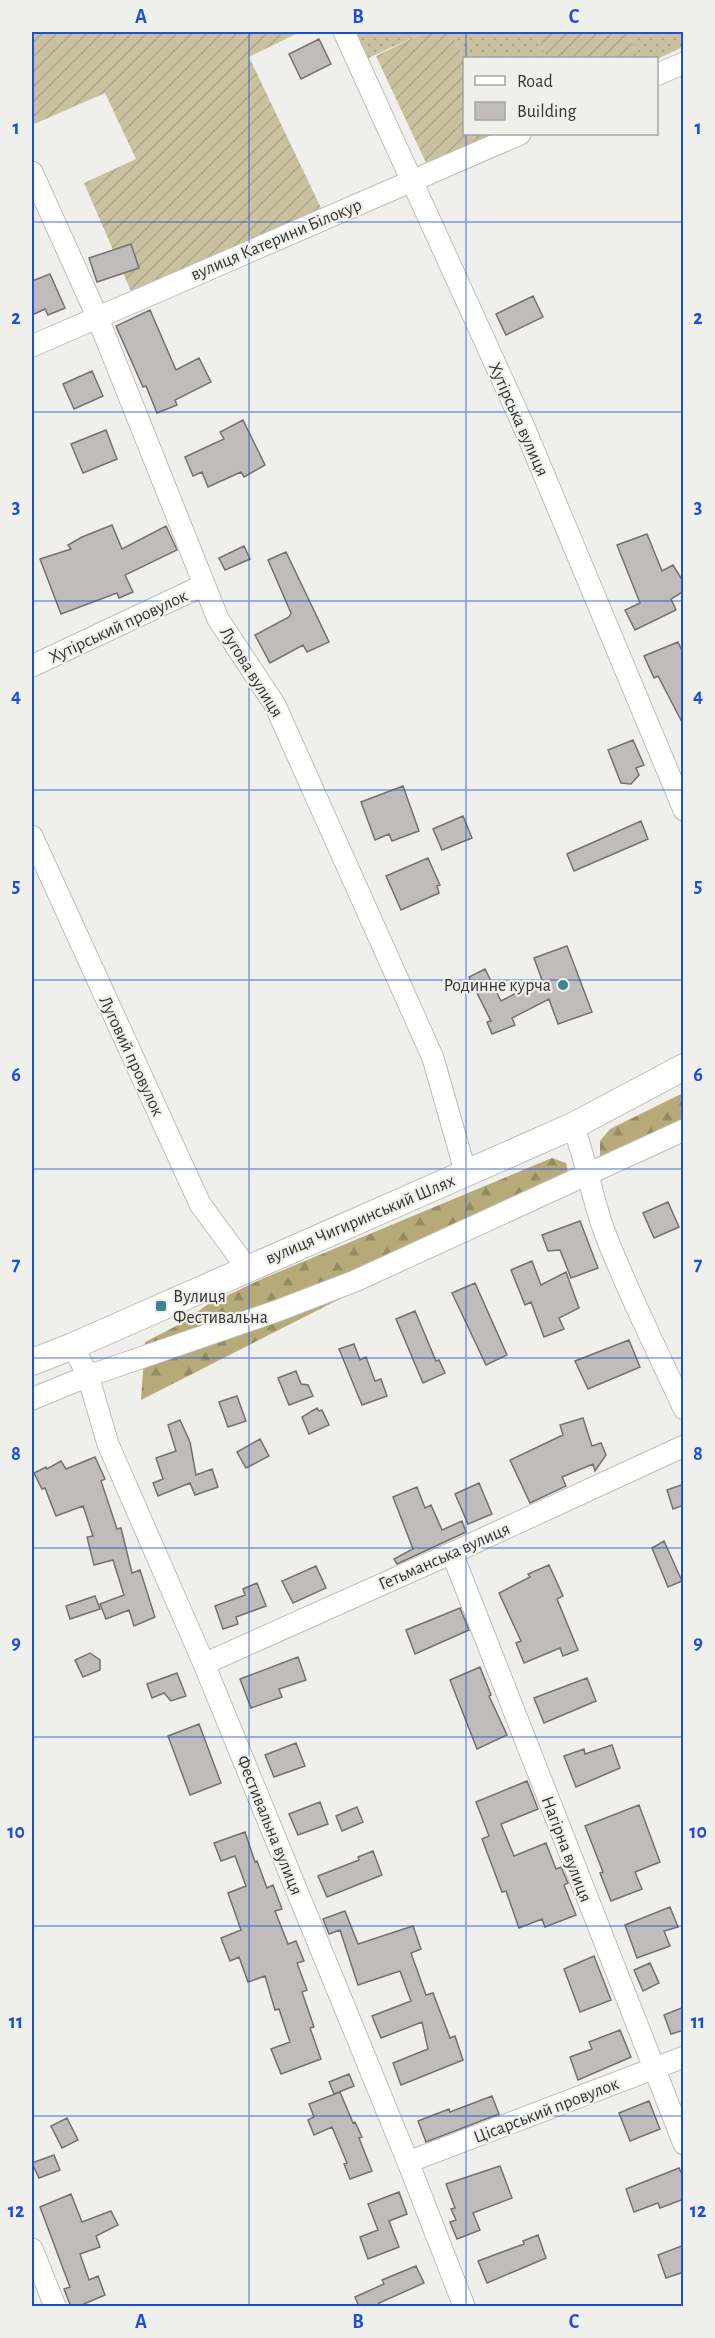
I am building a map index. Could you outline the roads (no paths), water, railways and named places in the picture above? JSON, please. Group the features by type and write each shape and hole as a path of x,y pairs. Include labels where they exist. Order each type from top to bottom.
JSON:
{"main road":[{"name":"вулиця Чигиринський Шлях","path":"32,1362 573,1126 684,1067"}],"street":[{"name":"Хутірська вулиця","path":"344,32 524,427 684,810"},
{"path":"658,75 684,63"},
{"name":"вулиця Катерини Білокур","path":"32,346 97,315 518,135"},
{"name":"Лугова вулиця","path":"32,172 97,315 218,619 275,705 433,1058 466,1174"},
{"name":"Хутірський провулок","path":"32,666 204,585"},
{"name":"Луговий провулок","path":"32,836 200,1204 247,1268"},
{"path":"573,1126 582,1148 586,1175 606,1235 684,1409"},
{"path":"32,1399 88,1376 274,1312 355,1281 684,1130"},
{"name":"Фестивальна вулиця","path":"72,1346 88,1376 108,1444 204,1664 408,2163 464,2307"},
{"name":"Гетьманська вулиця","path":"204,1664 684,1446"},
{"name":"Нагірна вулиця","path":"452,1553 653,2070 684,2144"},
{"name":"Цісарський провулок","path":"408,2163 684,2057"},
{"path":"32,2249 55,2307"}],"place":[{"name":"Родинне курча","path":"563,985"},
{"name":"Вулиця Фестивальна","path":"161,1306"}]}
